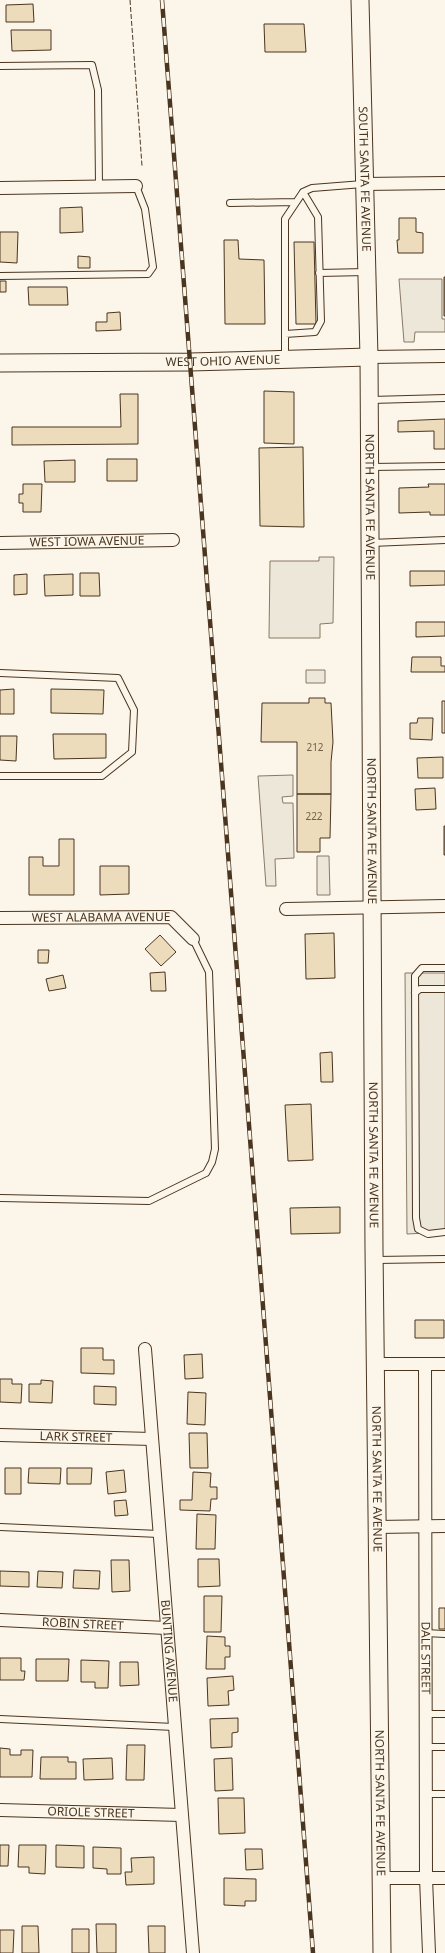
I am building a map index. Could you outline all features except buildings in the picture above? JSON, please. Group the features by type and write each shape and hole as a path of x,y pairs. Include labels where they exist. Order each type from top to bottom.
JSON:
{"main road":[{"name":"SOUTH SANTA FE AVENUE","path":"360,0 363,184 369,357"},
{"name":"WEST OHIO AVENUE","path":"0,363 369,357"},
{"name":"NORTH SANTA FE AVENUE","path":"369,357 374,1260 377,1364 377,1527 382,1953"}],"street":[{"path":"363,184 445,183"},
{"path":"0,188 136,186"},
{"name":"WEST OHIO AVENUE","path":"369,357 445,356"},
{"name":"WEST IOWA AVENUE","path":"0,543 173,540"},
{"path":"286,909 445,906"},
{"name":"WEST ALABAMA AVENUE","path":"0,918 171,917 192,939"},
{"name":"BUNTING AVENUE","path":"145,1349 192,1953"},
{"path":"377,1364 445,1364"},
{"name":"DALE STREET","path":"425,1364 425,1747 426,1878 429,1953"},
{"name":"LARK STREET","path":"0,1435 152,1439"},
{"path":"377,1527 445,1526"},
{"name":"ROBIN STREET","path":"0,1620 166,1628"},
{"name":"ORIOLE STREET","path":"0,1810 181,1815"},
{"path":"381,1878 445,1878"}],"lane":[{"path":"0,66 92,65 98,90 99,186"},
{"path":"285,359 285,219 303,192 312,188 326,186 363,184"},
{"path":"0,276 148,274 153,267 145,209 136,186"},
{"path":"285,334 315,332 321,322 318,217 303,192"},
{"path":"230,203 296,202"},
{"path":"320,273 366,272"},
{"path":"369,400 445,398"},
{"path":"370,467 445,466"},
{"path":"370,543 445,540"},
{"path":"0,673 118,678 134,710 132,752 102,776 0,776"},
{"path":"0,1198 149,1201 206,1173 212,1162 215,1149 209,972 192,939"},
{"path":"445,968 422,968 414,976 416,1218 418,1229 428,1234 445,1232"},
{"path":"415,993 420,989 445,989"},
{"path":"374,1260 445,1259"},
{"path":"0,1527 159,1534"},
{"path":"425,1633 445,1634"},
{"path":"425,1714 445,1714"},
{"path":"0,1719 174,1727"},
{"path":"425,1747 445,1747"},
{"path":"426,1794 445,1794"}],"shaded area":[{"path":"399,279 442,279 442,319 445,319 445,332 415,332 414,342 404,342"},
{"path":"319,557 334,557 333,623 320,624 320,638 269,638 270,561 319,561"},
{"path":"306,670 325,670 325,683 306,683"},
{"path":"293,775 293,796 282,797 283,803 293,803 294,858 275,859 276,886 266,886 258,776"},
{"path":"317,856 329,856 330,895 317,895"},
{"path":"405,973 445,973 445,1232 407,1234"}],"railway":[{"path":"162,0 313,1953"}],"fence":[{"path":"130,0 142,166"}]}
